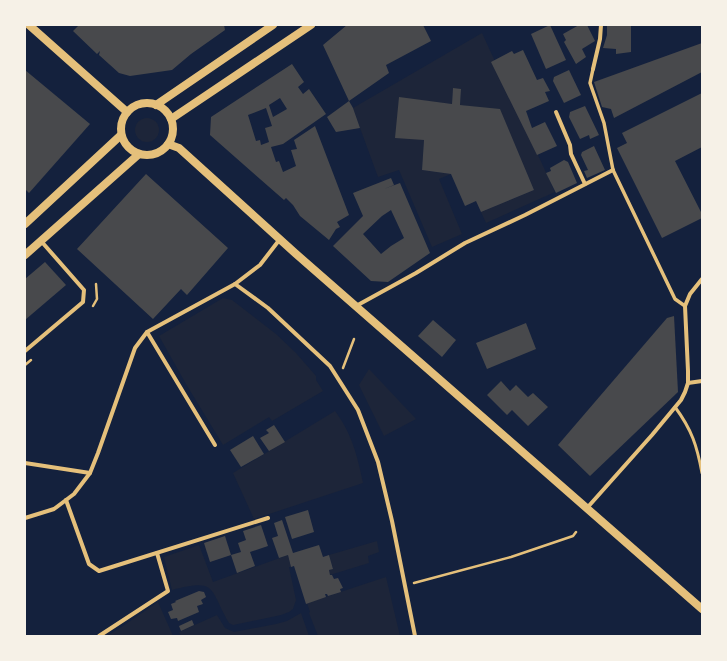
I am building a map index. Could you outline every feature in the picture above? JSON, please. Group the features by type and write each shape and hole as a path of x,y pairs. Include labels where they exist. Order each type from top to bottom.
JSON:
{"main road":[{"path":"29,25 127,112"},
{"path":"156,105 273,25"},
{"path":"171,119 311,25"},
{"path":"148,103 156,105 162,108 171,119 173,128 172,136 163,150 156,154 147,156 133,152 128,147 121,135 123,119 127,112 140,104 148,103"},
{"path":"25,224 121,135"},
{"path":"168,144 180,148 280,239 702,609"},
{"path":"25,255 139,154"}],"street":[{"path":"601,25 600,39 590,83 604,123 613,170 675,299 685,306"},
{"path":"556,112 570,145 572,154 586,184"},
{"path":"356,306 416,273 465,243 525,215 613,170"},
{"path":"25,518 54,509 74,494 90,473 135,348 148,332 235,284 260,265 280,239"},
{"path":"25,351 83,302 84,290 41,241"},
{"path":"587,509 675,407 685,392 688,383 685,306 690,294 702,279"},
{"path":"235,284 268,308 330,366 358,410 378,462 392,521 415,636"},
{"path":"148,332 215,445"},
{"path":"688,383 702,381"},
{"path":"25,463 90,473"},
{"path":"66,500 89,564 99,571 268,518"},
{"path":"99,636 168,591 157,553"}],"lane":[{"path":"675,407 684,419 696,445 702,473"}],"path":[{"path":"338,380 354,339"},
{"path":"405,585 511,557 572,536 576,532"}],"shaded area":[{"path":"482,33 555,192 486,223 481,212 534,190 500,110 460,105 461,89 453,89 452,104 399,98 424,140 422,170 451,174 439,179 462,234 432,247 399,170 378,177 353,108"},
{"path":"147,118 155,122 159,130 155,138 147,142 139,138 135,130 139,122"},
{"path":"223,298 232,300 276,334 296,353 316,376 316,380 323,391 272,421 269,417 223,445 159,336"},
{"path":"369,369 416,419 384,436 359,385"},
{"path":"335,411 350,437 363,483 254,519 233,473"},
{"path":"377,541 379,552 368,556 369,563 330,575 329,570 333,568 329,555"},
{"path":"199,545 213,582 288,555 296,600 293,609 281,615 233,625 229,623 214,594 205,586 198,585 172,590 164,557"},
{"path":"386,577 400,636 318,636 309,613 307,603"},
{"path":"158,602 173,636 107,636 123,626"},
{"path":"301,613 309,636 181,636 179,632 217,615 225,628 234,632 287,621"}],"building":[{"path":"79,25 224,25 225,30 191,54 172,70 130,76 119,73 99,55 100,51 97,54 73,31"},
{"path":"347,25 423,25 431,41 386,65 389,73 349,101 323,45"},
{"path":"550,25 566,60 546,69 531,34"},
{"path":"579,25 587,25 595,41 582,49 586,57 576,64 564,42 566,40 563,34"},
{"path":"607,25 631,25 631,52 616,54 616,49 603,48 607,35"},
{"path":"702,43 702,72 614,118 611,109 602,107 594,82"},
{"path":"523,50 537,80 543,78 550,91 545,92 549,101 526,111 532,128 545,122 557,146 537,155 491,62 512,51 514,54"},
{"path":"292,64 304,82 298,87 303,94 309,89 326,114 283,144 271,147 276,162 279,161 283,172 296,166 291,150 297,149 294,140 315,126 349,215 337,222 340,227 336,229 329,240 300,216 293,205 286,198 284,200 210,135 211,117","holes":["280,98 287,109 273,117 269,105","266,108 272,126 265,128 269,142 261,145 260,140 256,141 248,115"]},
{"path":"25,70 90,124 29,193 25,189"},
{"path":"569,70 581,95 564,103 553,81 554,77"},
{"path":"453,88 461,89 460,105 500,109 534,190 481,212 476,201 465,206 451,174 422,170 424,140 395,138 399,97 452,104"},
{"path":"702,93 702,147 675,161 702,214 702,218 662,238 617,148 627,143 622,133"},
{"path":"349,101 360,128 336,132 327,117"},
{"path":"585,106 599,135 590,139 589,135 580,139 569,117 570,112"},
{"path":"594,146 605,170 587,178 584,171 588,170 581,155 582,152"},
{"path":"564,160 568,162 577,183 556,193 546,173 551,171 550,168"},
{"path":"146,174 228,248 187,295 181,289 153,319 77,249"},
{"path":"391,178 394,185 384,189 400,183 430,253 388,282 371,281 333,246 363,216 353,193","holes":["391,210 404,238 381,254 363,234 382,216"]},
{"path":"45,262 66,285 25,320 25,279"},
{"path":"674,316 678,392 590,476 558,445 667,318"},
{"path":"433,320 456,340 442,357 418,336"},
{"path":"526,323 536,349 487,369 476,343"},
{"path":"501,381 510,391 516,385 528,397 533,393 548,407 528,426 512,410 507,415 487,395"},
{"path":"274,425 285,442 269,451 260,438 269,433 266,430"},
{"path":"253,436 264,454 241,467 230,450"},
{"path":"308,510 314,532 292,539 285,517"},
{"path":"282,520 293,553 319,545 323,557 329,555 333,569 329,570 330,575 332,575 334,579 338,578 343,588 340,589 341,592 328,596 325,594 326,597 306,604 294,566 291,567 288,555 279,558 272,538 278,536 274,523"},
{"path":"261,525 268,546 250,552 255,566 237,573 231,555 241,552 238,543 246,540 243,531"},
{"path":"225,536 231,555 210,562 204,543"},
{"path":"199,591 204,592 206,597 201,600 203,604 197,606 199,612 178,621 177,618 171,619 168,612 173,610 171,604"},
{"path":"192,620 194,625 181,631 179,626"}]}
